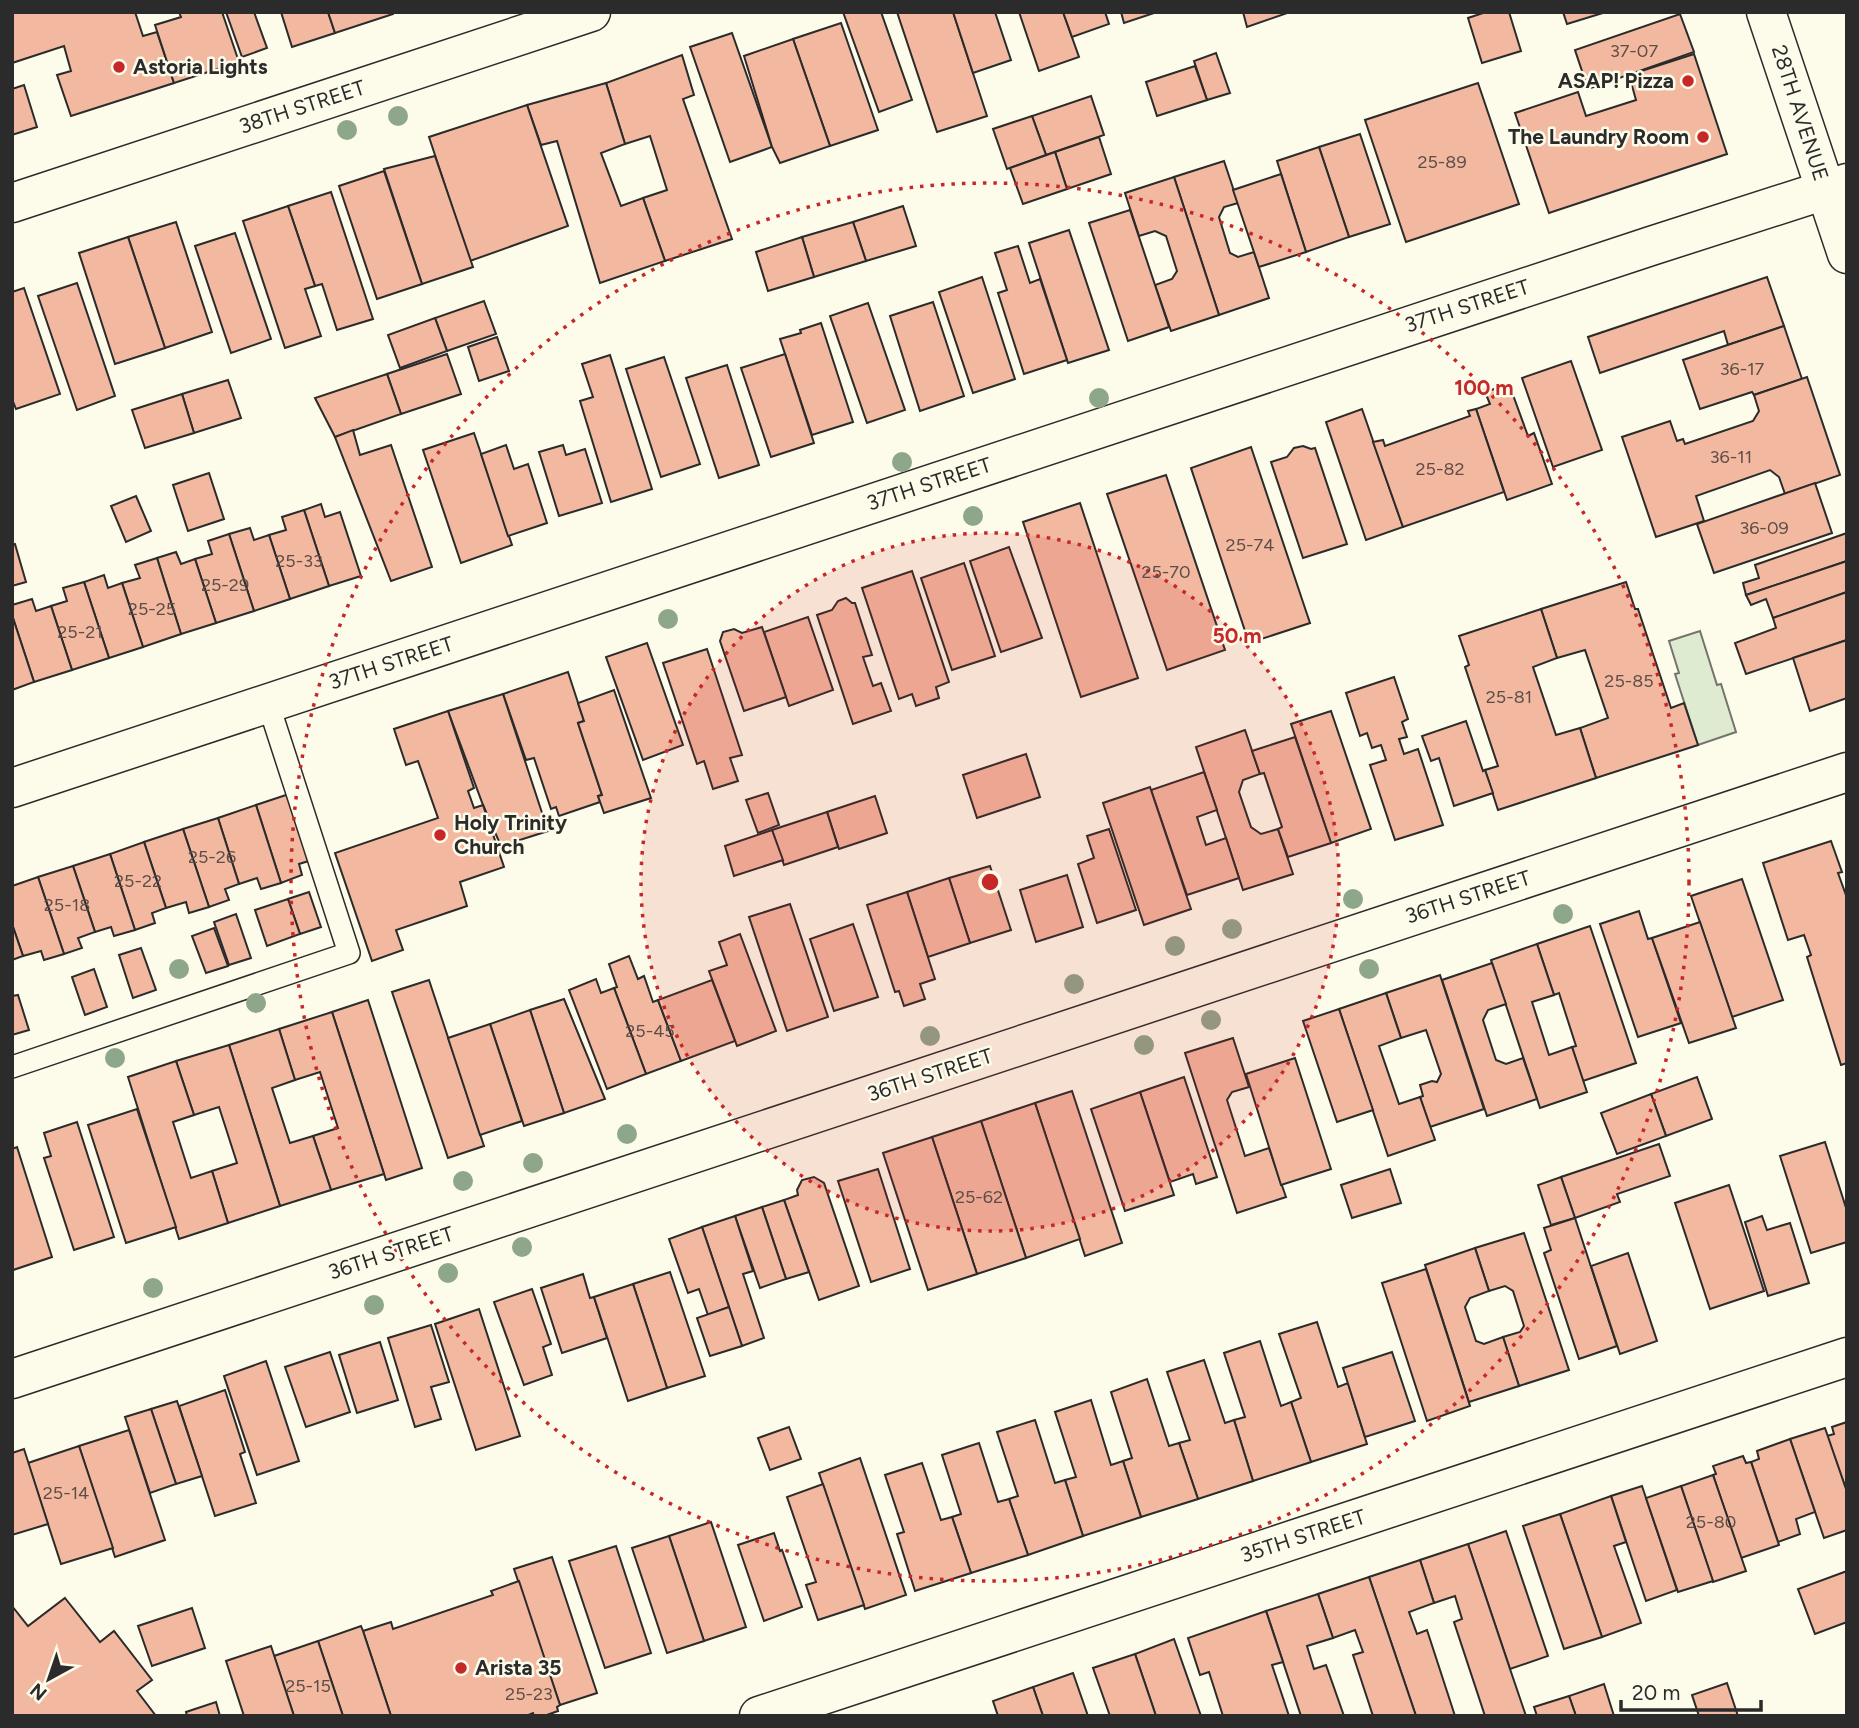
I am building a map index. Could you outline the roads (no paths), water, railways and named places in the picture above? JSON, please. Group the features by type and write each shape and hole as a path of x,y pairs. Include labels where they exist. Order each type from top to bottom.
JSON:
{"street":[{"name":"38TH STREET","path":"12,203 592,12"},
{"name":"28TH AVENUE","path":"1766,12 1836,186 1847,254"},
{"name":"37TH STREET","path":"12,788 1836,186"},
{"name":"36TH STREET","path":"12,1379 1847,772"},
{"name":"35TH STREET","path":"759,1716 1847,1357"}],"lane":[{"path":"12,1067 349,953 268,703"}],"place":[{"name":"Astoria Lights","path":"119,67"},
{"name":"ASAP! Pizza","path":"1688,81"},
{"name":"The Laundry Room","path":"1703,137"},
{"name":"Holy Trinity Church","path":"440,835"},
{"name":"Arista 35","path":"461,1668"}]}
